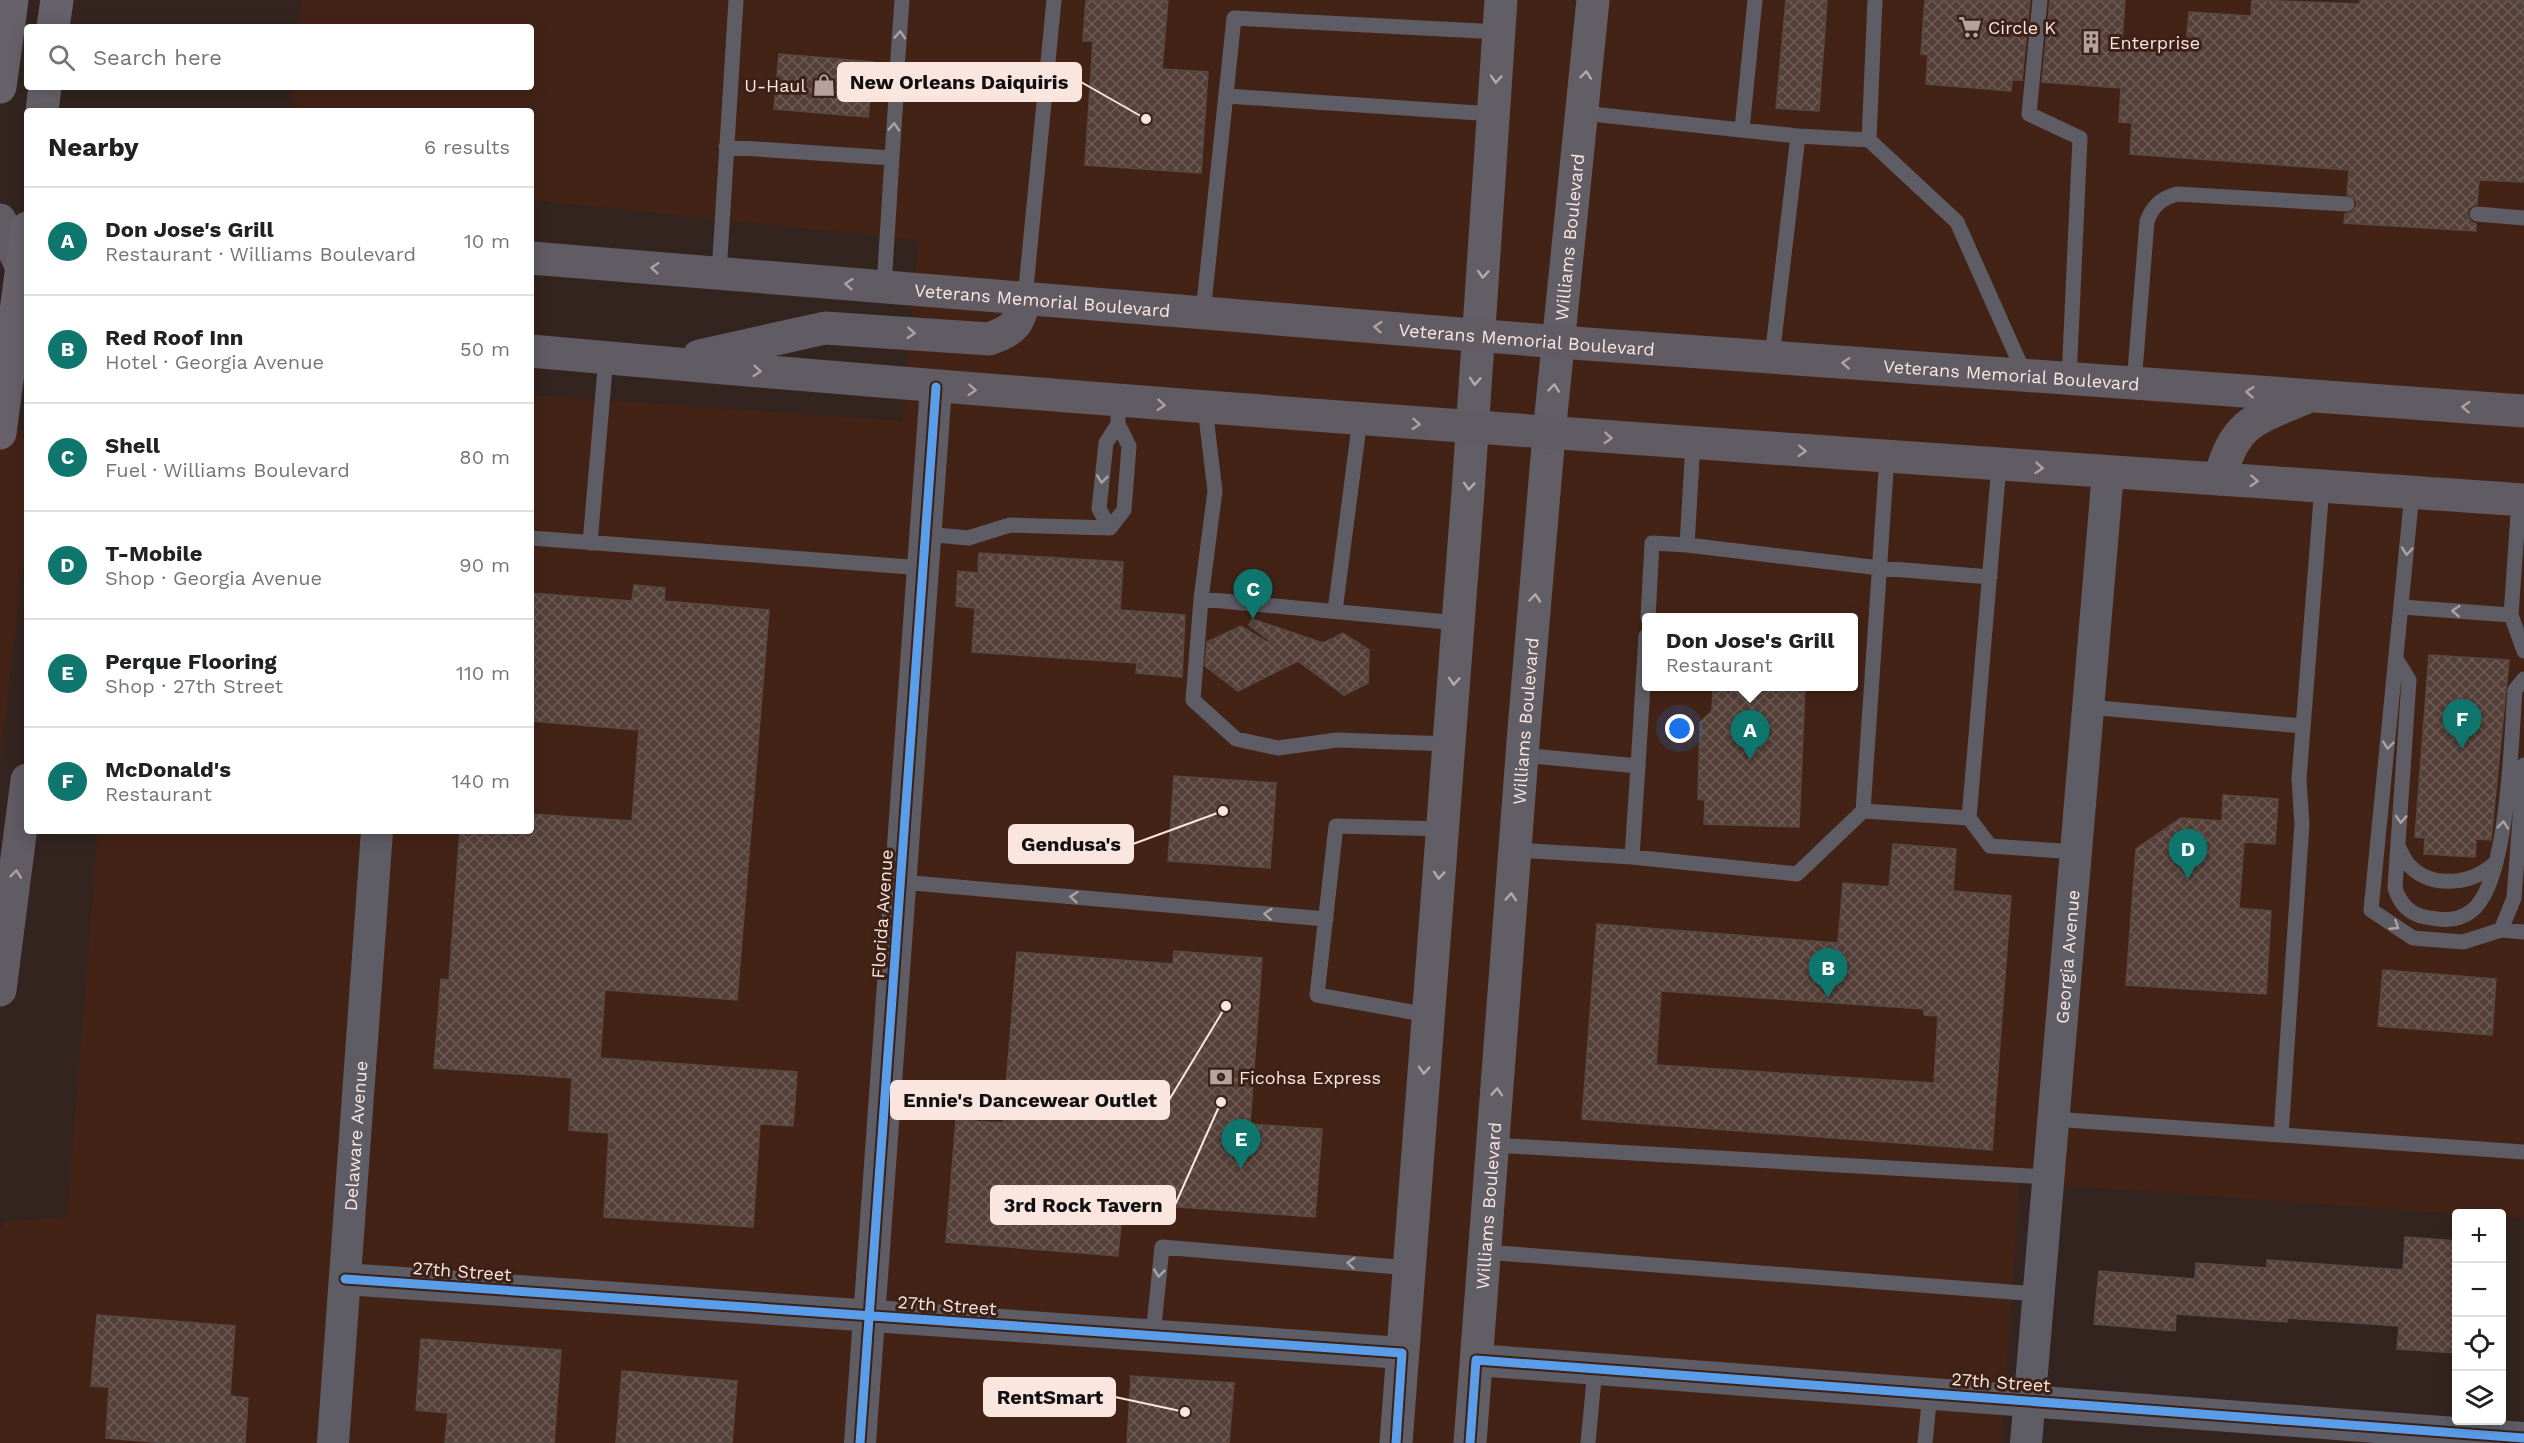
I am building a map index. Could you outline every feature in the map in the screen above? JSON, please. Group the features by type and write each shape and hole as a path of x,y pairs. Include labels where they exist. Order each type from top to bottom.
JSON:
{"highway":[{"path":"0,87 12,0"},
{"path":"53,24 57,0"},
{"path":"42,108 45,90"},
{"path":"0,433 24,251"}],"main road":[{"path":"1396,1443 1479,335 1501,0"},
{"name":"Williams Boulevard","path":"1470,1443 1522,755 1550,434 1593,0"},
{"path":"0,215 24,218"},
{"path":"0,220 24,272"},
{"name":"Veterans Memorial Boulevard","path":"534,258 1559,342 2524,411"},
{"path":"668,363 825,328 989,339 1009,332 1018,323 1025,298"},
{"path":"0,309 24,311"},
{"path":"534,351 936,387 1118,412 1205,408 1887,458 2522,500"},
{"path":"2220,479 2226,452 2239,432 2258,417 2310,396"},
{"path":"0,990 24,803"}],"street":[{"name":"Florida Avenue","path":"860,1443 936,387"},
{"name":"Georgia Avenue","path":"2026,1443 2108,472"},
{"name":"Delaware Avenue","path":"333,1443 377,834"},
{"name":"27th Street","path":"345,1279 1402,1353"},
{"name":"27th Street","path":"1476,1360 2524,1438"}],"lane":[{"path":"719,273 735,0"},
{"path":"897,70 902,0"},
{"path":"1025,298 1054,0"},
{"path":"1742,129 1755,0"},
{"path":"1869,140 1875,0"},
{"path":"2040,0 2029,114 2080,138 2069,379"},
{"path":"1203,313 1234,18 1499,32"},
{"path":"1226,96 1493,114"},
{"path":"884,287 896,97"},
{"path":"1582,112 1798,136 1869,140 1957,222 2025,375"},
{"path":"1772,357 1798,136"},
{"path":"726,147 892,158"},
{"path":"2133,384 2147,221 2151,209 2163,198 2176,194 2347,204"},
{"path":"2477,214 2524,218"},
{"path":"590,543 606,357"},
{"path":"1205,408 1215,491 1201,599 1193,700 1236,739 1278,748 1338,740 1449,744"},
{"path":"1110,528 1099,509 1106,443 1118,412"},
{"path":"1110,528 1124,510 1129,446 1118,412"},
{"path":"1335,611 1360,419"},
{"path":"1687,545 1693,444"},
{"path":"1515,850 1632,857 1797,874 1863,811 1887,458"},
{"path":"2000,465 1969,818 1990,846 2076,852"},
{"path":"2281,1135 2302,824 2299,779 2322,486"},
{"path":"2412,492 2371,910 2413,938 2463,942 2501,930 2524,932"},
{"path":"2522,500 2511,615 2524,651"},
{"path":"926,534 968,538 1010,525 1110,528"},
{"path":"534,538 923,568"},
{"path":"1648,613 1652,543 1687,545 1880,568 1990,577"},
{"path":"1201,599 1458,623"},
{"path":"2402,607 2511,615"},
{"path":"2396,659 2409,680 2395,888 2399,900 2414,915 2437,920 2456,920 2472,911 2484,896 2498,861 2515,690 2524,679"},
{"path":"1632,857 1643,691"},
{"path":"2088,707 2303,726"},
{"path":"1522,755 1638,766"},
{"path":"2501,930 2514,898 2524,765"},
{"path":"1863,811 1969,818"},
{"path":"1428,1015 1317,995 1336,826 1443,829"},
{"path":"2399,848 2408,864 2423,877 2444,881 2471,879 2488,871 2498,861"},
{"path":"901,882 1326,919"},
{"path":"2053,1119 2524,1152"},
{"path":"1493,1145 2048,1177"},
{"path":"1153,1336 1161,1247 1409,1268"},
{"path":"1485,1252 2038,1294"},
{"path":"1588,1443 1595,1369"},
{"path":"1925,1443 1930,1393"}],"shaded area":[{"path":"301,0 2524,0 2524,1218 2506,1217 2506,1209 2452,1209 2452,1214 2020,1182 2001,1443 0,1443 0,1232 3,1222 67,1217 98,834 534,834 534,395 903,421 918,240 534,200 534,108 292,108 294,90 534,90 534,24 298,24"},
{"path":"0,428 24,431 24,558 0,763"}],"building":[{"path":"1086,0 1168,0 1162,69 1208,72 1201,173 1085,165 1093,41 1083,41"},
{"path":"1786,0 1827,0 1819,111 1776,108"},
{"name":"Circle K","path":"1925,0 2030,0 2022,80 2012,80 2011,91 1926,84 1928,55 1921,54"},
{"path":"2050,0 2125,0 2122,41 2186,46 2189,12 2251,16 2252,0 2360,4 2360,0 2524,0 2524,182 2479,180 2477,204 2469,208 2467,214 2471,222 2476,224 2476,231 2344,223 2345,214 2352,212 2357,205 2355,199 2347,194 2349,170 2130,154 2132,123 2119,122 2121,88 2042,82"},
{"name":"U-Haul","path":"779,54 874,62 868,117 774,109"},
{"path":"979,553 1123,562 1120,610 1185,615 1182,677 1136,673 1137,663 972,652 975,608 956,606 958,571 978,573"},
{"path":"634,585 665,588 664,601 769,610 737,1000 605,990 600,1058 797,1072 793,1126 760,1124 753,1227 604,1217 609,1133 569,1130 572,1078 434,1068 441,979 449,980 460,834 534,834 534,814 632,821 639,730 534,721 534,593 632,601"},
{"path":"1252,619 1323,643 1343,633 1369,650 1368,683 1344,695 1298,661 1238,691 1205,666 1207,642 1241,626 1267,642 1270,641 1249,625"},
{"path":"2429,655 2509,660 2491,840 2476,839 2475,857 2424,854 2425,838 2415,837"},
{"path":"1713,691 1805,691 1799,827 1704,824 1705,800 1698,799 1700,722 1712,711"},
{"path":"1174,776 1276,783 1270,868 1168,861"},
{"path":"2223,795 2278,799 2275,844 2244,842 2239,908 2271,911 2266,994 2126,985 2136,849 2181,818 2222,821"},
{"path":"1893,844 1956,849 1953,891 2011,896 1992,1150 1582,1119 1597,924 1838,943 1843,883 1889,887","holes":["1661,991 1924,1009 1924,1015 1938,1016 1934,1083 1656,1065"]},
{"path":"1174,951 1262,958 1250,1124 1322,1129 1315,1217 1123,1203 1118,1256 946,1242 956,1120 1003,1123 1017,952 1173,964"},
{"path":"2383,970 2496,979 2492,1035 2378,1026"},
{"path":"2405,1237 2452,1241 2452,1353 2397,1349 2399,1326 2287,1318 2287,1322 2176,1314 2175,1331 2094,1324 2099,1271 2195,1279 2196,1263 2267,1268 2267,1260 2403,1270"},
{"path":"97,1315 235,1326 230,1396 248,1398 245,1443 166,1443 106,1438 109,1387 91,1386"},
{"path":"421,1339 561,1350 554,1443 445,1443 448,1413 416,1410"},
{"path":"622,1371 737,1381 732,1443 616,1443"},
{"path":"1131,1376 1234,1383 1229,1443 1127,1443"}],"cycle path":[{"path":"860,1443 936,387"},
{"path":"345,1279 1402,1353 1396,1443"},
{"path":"1470,1443 1476,1360 2524,1438"}],"place":[{"name":"Circle K","path":"1970,27"},
{"name":"Enterprise","path":"2091,42"},
{"name":"U-Haul","path":"824,85"},
{"name":"New Orleans Daiquiris","path":"1146,119"},
{"name":"Shell","path":"1253,619"},
{"name":"McDonald's","path":"2462,749"},
{"name":"Don Jose's Grill","path":"1750,760"},
{"name":"Gendusa's","path":"1223,811"},
{"name":"T-Mobile","path":"2188,879"},
{"name":"Red Roof Inn","path":"1828,998"},
{"name":"Ennie's Dancewear Outlet","path":"1226,1006"},
{"name":"Ficohsa Express","path":"1221,1077"},
{"name":"3rd Rock Tavern","path":"1221,1102"},
{"name":"Perque Flooring","path":"1241,1169"},
{"name":"RentSmart","path":"1185,1412"}]}
